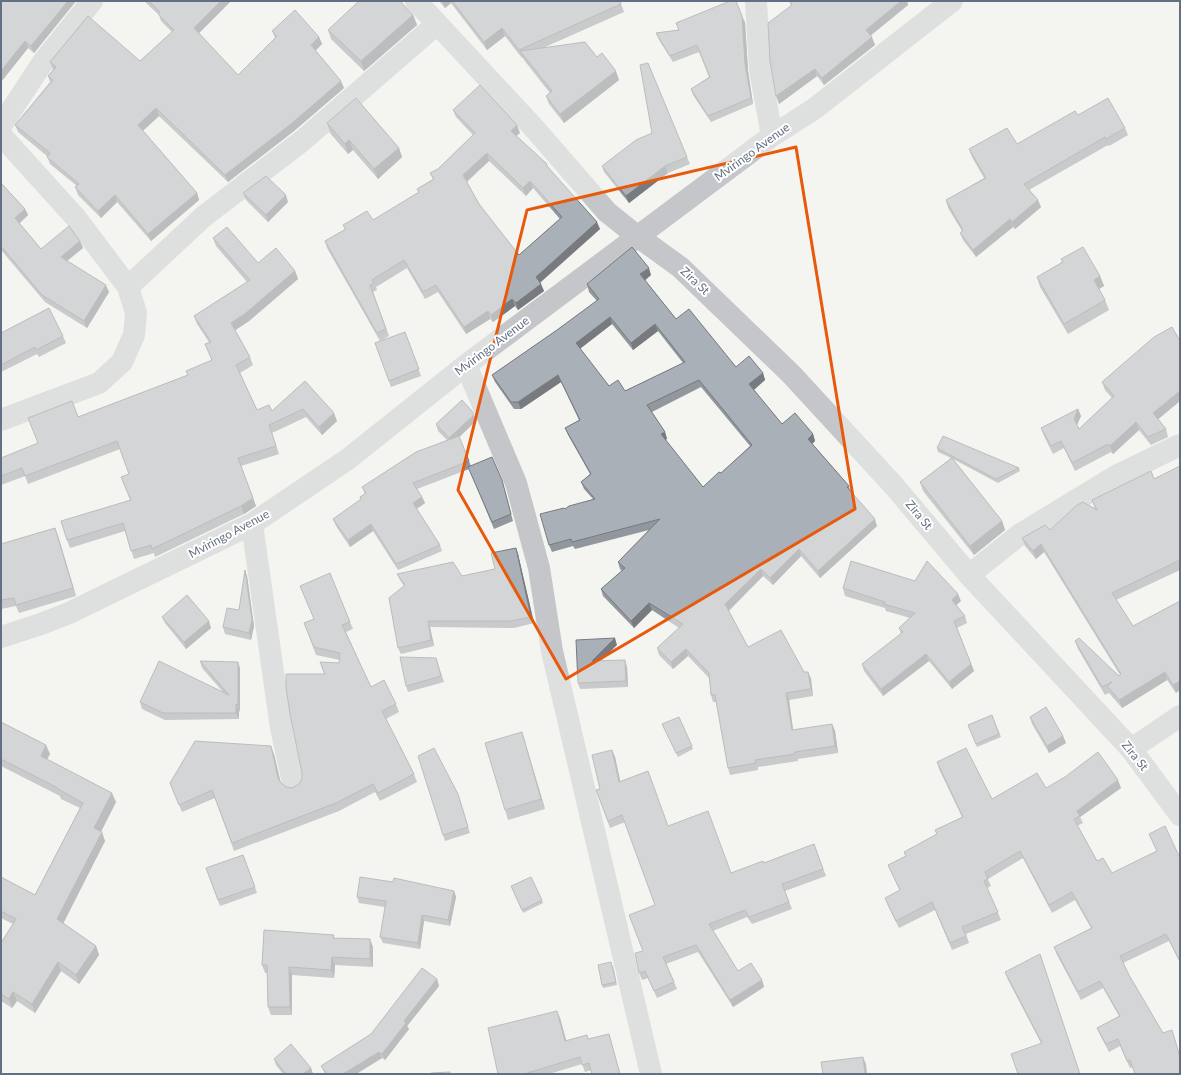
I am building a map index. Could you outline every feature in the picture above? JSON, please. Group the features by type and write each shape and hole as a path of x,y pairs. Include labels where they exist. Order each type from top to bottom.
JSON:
{"street":[{"path":"1,126 43,62 92,1"},
{"name":"Zira St","path":"416,1 534,128 607,212 637,236 680,266 792,375 895,487 969,575 1131,749 1180,815"},
{"path":"756,1 760,70 772,136"},
{"name":"Mviringo Avenue","path":"1,637 34,627 69,613 252,524 348,459 466,365 772,136 814,109 952,1"},
{"path":"128,287 203,217 302,141 437,24"},
{"path":"1,135 76,218 128,287 136,313 134,335 122,362 99,383 1,420"},
{"path":"466,365 516,483 539,568 552,651 651,1074"},
{"path":"969,575 1026,531 1116,476 1180,444"},
{"path":"252,524 281,728 293,783"},
{"path":"1131,749 1180,716"}],"highlighted area":[{"path":"796,147 855,509 566,679 458,490 527,210"}],"building":[{"path":"1,1 68,1 31,46 25,41 1,71"},
{"path":"149,1 221,1 194,28 238,75 277,36 272,31 295,10 319,37 311,45 341,81 291,124 225,175 156,108 138,125 197,193 148,234 115,195 98,211 75,187 79,184 47,157 50,153 15,125 53,80 48,76 56,67 50,62 88,16 140,61 174,30 158,14 160,12"},
{"path":"359,1 400,1 413,15 361,61 328,30"},
{"path":"452,1 620,1 621,4 519,50 502,28 484,42"},
{"path":"730,1 736,1 742,16 745,64 751,98 708,116 691,89 710,77 697,45 670,56 656,33 679,30 676,23"},
{"path":"790,1 901,1 866,30 872,37 822,78 815,69 776,96 770,61 768,23 792,5"},
{"path":"585,42 597,57 602,53 616,71 560,114 546,96 552,91 520,51"},
{"path":"648,63 687,157 665,166 626,196 602,166 636,140 652,133 640,65"},
{"path":"480,85 517,125 511,131 547,164 546,165 597,222 536,277 541,284 516,303 512,299 491,315 488,311 464,327 436,285 423,292 404,260 372,280 374,283 370,285 386,329 377,333 325,241 346,229 343,225 367,211 373,220 419,192 417,189 434,179 430,173 438,169 475,133 453,110","holes":["487,153 523,188 530,181 562,217 519,255 479,204 463,175"]},
{"path":"356,98 399,148 374,169 349,140 345,144 327,123"},
{"path":"1108,98 1125,128 1106,139 1105,137 1024,184 1038,200 1012,222 1010,219 973,250 960,233 963,230 946,200 986,178 969,149 1007,128 1017,144 1075,111 1078,115"},
{"path":"266,176 286,195 266,215 243,193"},
{"path":"1,183 25,209 15,218 41,249 69,226 80,241 61,257 106,285 84,321 42,295 1,246"},
{"path":"227,227 258,263 276,248 295,271 246,313 231,323 250,357 236,365 257,410 269,405 272,411 305,381 334,413 319,427 303,409 269,425 276,446 238,458 253,498 241,506 152,549 151,545 131,551 123,523 67,540 61,521 131,500 121,477 129,474 117,441 25,476 22,468 1,476 1,458 38,443 28,418 72,401 78,417 188,375 186,371 212,360 205,344 211,342 194,316 250,280 213,238"},
{"path":"632,247 649,268 640,274 676,319 689,309 736,367 749,356 763,373 749,384 782,424 795,413 813,434 808,439 849,486 847,487 875,519 818,571 799,549 770,578 761,569 725,604 748,647 781,630 804,672 808,672 811,689 786,693 792,730 832,724 835,746 755,760 756,763 728,768 715,695 711,695 709,673 686,649 671,662 657,648 683,624 649,603 631,621 601,589 625,568 618,562 660,519 572,542 571,539 549,545 540,514 565,509 569,506 595,499 581,482 591,474 565,428 580,420 558,375 518,402 511,402 492,375 599,299 587,284","holes":["610,317 631,343 655,324 685,362 625,391 618,380 609,386 576,343","699,380 752,445 703,487 661,434 665,432 647,405"]},
{"path":"1083,247 1100,276 1094,280 1105,300 1064,324 1037,277 1063,262 1061,259"},
{"path":"49,308 63,336 36,350 35,347 1,365 1,333"},
{"path":"1172,327 1180,341 1180,391 1153,413 1166,429 1148,437 1136,422 1110,446 1108,444 1072,463 1061,441 1051,446 1041,428 1078,409 1074,419 1079,429 1114,396 1102,382 1154,337"},
{"path":"405,332 419,369 389,381 375,343"},
{"path":"462,400 474,415 449,438 436,424"},
{"path":"459,436 469,461 413,483 422,497 413,503 440,545 396,564 371,524 348,540 333,519 361,499 360,497 366,493 362,487 416,452"},
{"path":"943,436 1019,468 996,479 937,448"},
{"path":"492,457 502,480 511,514 492,522 468,467"},
{"path":"952,458 1002,521 970,546 920,482"},
{"path":"1180,466 1180,560 1112,593 1133,626 1180,601 1180,681 1173,685 1165,672 1119,700 1107,686 1112,682 1102,687 1075,641 1079,638 1119,676 1121,674 1041,544 1033,551 1022,538 1045,525 1050,530 1077,505 1083,502 1097,510 1092,500 1151,471 1154,479"},
{"path":"55,528 73,588 16,605 14,598 1,600 1,544"},
{"path":"516,548 531,617 511,621 428,621 431,640 398,648 389,598 405,585 397,574 453,562 462,576 495,569 491,553"},
{"path":"851,561 915,581 927,561 958,594 952,600 965,616 954,621 971,664 949,682 926,654 881,689 862,664 903,632 899,628 915,613 884,604 885,602 843,588"},
{"path":"245,570 252,620 249,633 223,627 227,608 239,610"},
{"path":"330,573 350,622 342,625 371,687 384,680 396,704 382,711 414,774 378,793 373,784 336,803 232,843 212,790 179,805 170,783 195,741 271,746 278,778 281,783 286,787 292,788 299,784 302,779 302,773 290,714 286,687 286,674 325,674 320,662 339,663 340,653 314,647 304,623 314,619 300,586"},
{"path":"187,595 209,621 184,642 162,617"},
{"path":"615,638 592,661 625,660 626,681 578,683 576,640"},
{"path":"400,657 436,658 441,676 406,686"},
{"path":"159,661 229,695 200,661 238,662 238,705 236,704 236,713 163,713 140,702"},
{"path":"1046,707 1063,736 1047,746 1030,717"},
{"path":"992,715 999,734 976,744 968,725"},
{"path":"679,717 692,746 676,753 662,724"},
{"path":"1,722 46,745 41,756 112,793 94,828 102,832 57,919 96,946 76,975 58,962 32,1004 13,992 9,999 1,994 1,943 16,919 1,911 1,877 35,895 83,803 58,788 1,759"},
{"path":"522,732 541,799 505,810 485,743"},
{"path":"434,748 458,794 468,827 443,835 418,756"},
{"path":"966,748 992,799 1037,773 1046,788 1065,777 1098,752 1118,780 1077,811 1080,816 1074,819 1097,861 1103,858 1112,873 1157,851 1149,834 1165,826 1180,858 1180,961 1166,934 1120,956 1129,975 1163,1033 1172,1030 1180,1057 1180,1074 1135,1074 1130,1060 1127,1061 1118,1039 1106,1044 1097,1028 1120,1016 1100,981 1078,992 1054,947 1092,928 1072,892 1049,905 1020,851 985,872 988,879 984,881 998,912 962,927 966,936 950,943 932,902 896,921 885,898 900,890 888,865 906,856 904,852 937,834 935,830 963,817 937,762"},
{"path":"612,750 619,782 648,771 668,826 708,811 731,873 763,861 764,863 814,844 823,869 782,884 789,902 749,917 745,910 709,924 738,971 751,963 762,980 730,1000 696,945 663,957 674,982 654,991 645,971 639,973 635,953 643,951 629,915 655,905 622,815 608,821 596,790 600,789 592,755"},
{"path":"243,855 255,887 218,900 206,868"},
{"path":"360,877 393,882 394,878 454,891 448,920 422,915 418,943 380,937 386,901 357,897"},
{"path":"531,877 542,900 522,910 511,886"},
{"path":"264,930 334,935 333,938 370,939 370,959 332,957 331,970 289,967 290,1007 268,1007 267,965 262,965"},
{"path":"1040,954 1080,1074 1018,1074 1011,1054 1042,1043 1005,972"},
{"path":"611,962 616,982 602,985 598,965"},
{"path":"422,968 437,979 404,1021 406,1023 382,1054 379,1052 343,1074 327,1074 321,1066 371,1034"},
{"path":"557,1011 565,1041 587,1035 588,1039 609,1034 620,1074 592,1074 589,1063 582,1065 580,1057 524,1074 498,1074 488,1028"},
{"path":"291,1044 311,1068 303,1074 286,1074 274,1059"},
{"path":"863,1057 865,1074 823,1074 821,1062"},
{"path":"450,1072 450,1074 431,1074 431,1073"}]}
